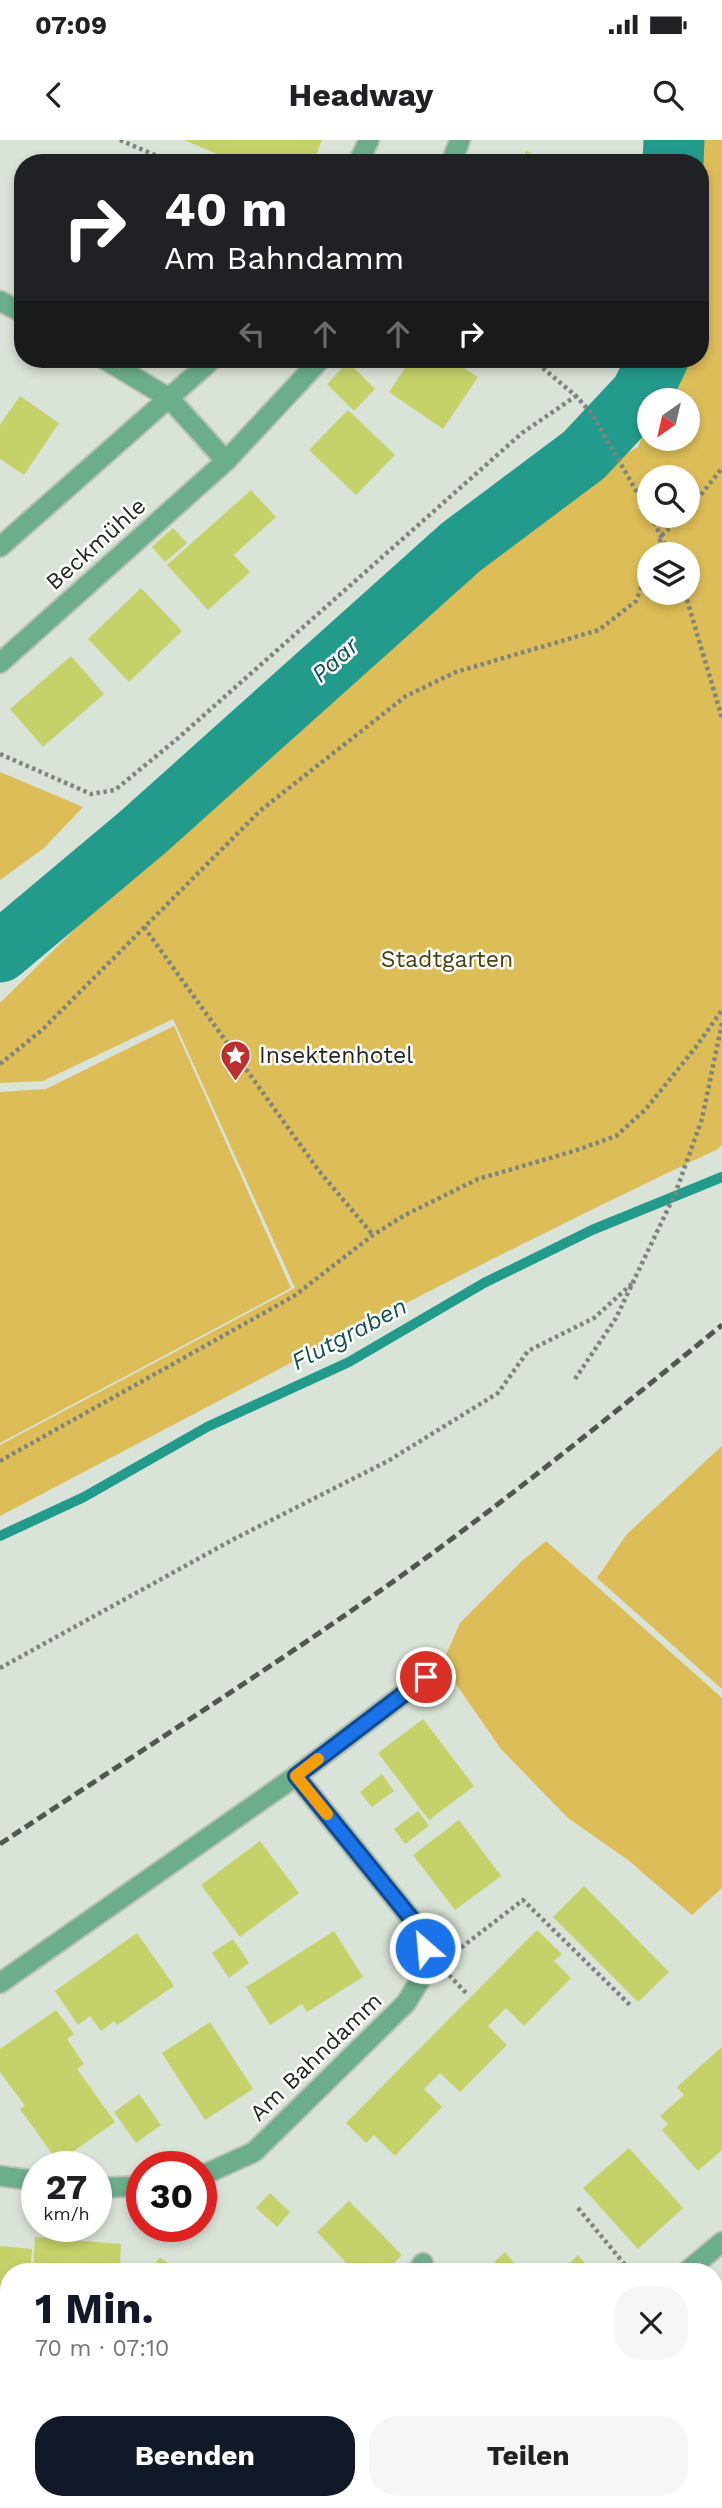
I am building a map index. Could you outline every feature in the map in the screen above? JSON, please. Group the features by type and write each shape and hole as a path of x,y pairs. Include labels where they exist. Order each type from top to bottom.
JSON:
{"street":[{"path":"119,368 169,398 226,461"},
{"path":"0,547 203,368"},
{"name":"Beckmühle","path":"0,663 226,461 313,368"},
{"path":"0,1983 296,1776 426,1677"},
{"path":"296,1776 414,1922 425,1948 422,1977"},
{"name":"Am Bahndamm","path":"217,2169 254,2152 406,2003 422,1977"},
{"path":"0,2176 21,2179"},
{"path":"697,2263 722,2242"}],"path":[{"path":"120,140 152,154"},
{"path":"543,368 576,396 592,414 637,491"},
{"path":"0,754 90,794 115,790 177,739 522,433 576,396"},
{"path":"700,496 722,468"},
{"path":"658,528 665,542"},
{"path":"659,542 670,528"},
{"path":"0,1064 42,1030 261,810 406,696 456,672 599,630 637,598"},
{"path":"689,605 722,718"},
{"path":"144,927 319,1171 373,1235"},
{"path":"0,1461 294,1296 373,1235 405,1215 478,1179 616,1136 645,1110 722,1010"},
{"path":"575,1379 615,1318 676,1194 702,1119 722,1023"},
{"path":"0,1668 234,1539 388,1461 498,1393 528,1351 594,1318 635,1280"},
{"path":"422,1977 523,1900 632,2007"},
{"path":"439,1964 468,1995"},
{"path":"578,2208 624,2263"}],"green space":[{"name":"Stadtgarten","path":"693,140 722,140 722,1145 447,1282 0,1516 0,1445 295,1288 173,1019 43,1081 0,1083 0,1003 204,802 599,468 637,448 637,452 700,452 700,388 662,388 669,368 709,368 709,154 692,154"},
{"path":"0,772 83,807 44,848 0,880"},
{"path":"174,1026 291,1288 0,1443 0,1092 46,1089"},
{"path":"722,1446 722,1689 597,1578 627,1534"},
{"path":"546,1541 722,1698 722,1888 692,1915 628,1860 568,1818 501,1749 442,1664 460,1623"}],"building":[{"path":"184,140 322,140 317,154 217,154"},
{"path":"342,368 354,368 375,389 354,411 327,384"},
{"path":"405,368 464,368 478,377 443,429 389,392"},
{"path":"20,396 59,423 24,475 0,459 0,425"},
{"path":"348,410 395,455 356,495 309,450"},
{"path":"251,490 276,517 234,555 250,572 208,610 167,565"},
{"path":"173,528 187,543 165,562 152,547"},
{"path":"141,588 182,631 129,682 88,639"},
{"path":"71,656 104,694 43,747 10,709"},
{"path":"423,1719 474,1786 429,1820 378,1753"},
{"path":"382,1774 394,1791 372,1807 360,1792"},
{"path":"418,1811 429,1826 405,1844 394,1829"},
{"path":"459,1820 501,1876 455,1910 413,1855"},
{"path":"260,1841 299,1893 240,1937 201,1885"},
{"path":"584,1886 669,1972 638,2002 553,1917"},
{"path":"537,1930 562,1954 554,1961 571,1978 524,2026 506,2008 488,2026 507,2045 460,2092 440,2073 424,2089 442,2107 395,2156 374,2135 366,2143 346,2123"},
{"path":"334,1931 363,1977 307,2012 302,2004 270,2025 246,1987"},
{"path":"137,1933 174,1986 117,2025 114,2021 101,2031 90,2016 78,2025 55,1991"},
{"path":"233,1939 249,1963 229,1978 212,1953"},
{"path":"56,2010 74,2034 67,2039 84,2064 77,2069 115,2122 74,2151 50,2151 20,2109 25,2106 0,2072 0,2049"},
{"path":"210,2022 253,2089 205,2120 162,2053"},
{"path":"722,2047 722,2150 698,2171 662,2130 668,2124 660,2116 684,2095 677,2087"},
{"path":"139,2094 161,2125 136,2143 114,2112"},
{"path":"629,2148 683,2208 638,2249 583,2188"},
{"path":"270,2193 290,2212 277,2227 256,2208"},
{"path":"349,2201 402,2255 394,2263 346,2263 317,2232"},
{"path":"35,2242 121,2244 120,2263 34,2263"},
{"path":"0,2246 32,2249 31,2263 0,2263"},
{"path":"505,2252 514,2263 493,2263"},
{"path":"578,2255 585,2263 570,2263"},
{"path":"160,2257 168,2263 156,2263"}],"waterway":[{"name":"Paar","path":"673,154 674,140"},
{"name":"Paar","path":"0,952 143,832 461,547 584,455 641,394 654,368"},
{"name":"Flutgraben","path":"0,1536 84,1497 207,1427 349,1362 484,1283 592,1230 722,1177"}],"railway":[{"path":"0,1844 401,1576 523,1485 722,1325"}],"slow traffic":[{"path":"318,1759 296,1776 327,1814"}],"place":[{"name":"Insektenhotel","path":"236,1082"}],"route":[{"path":"425,1948 414,1922 296,1776 426,1677"}]}
